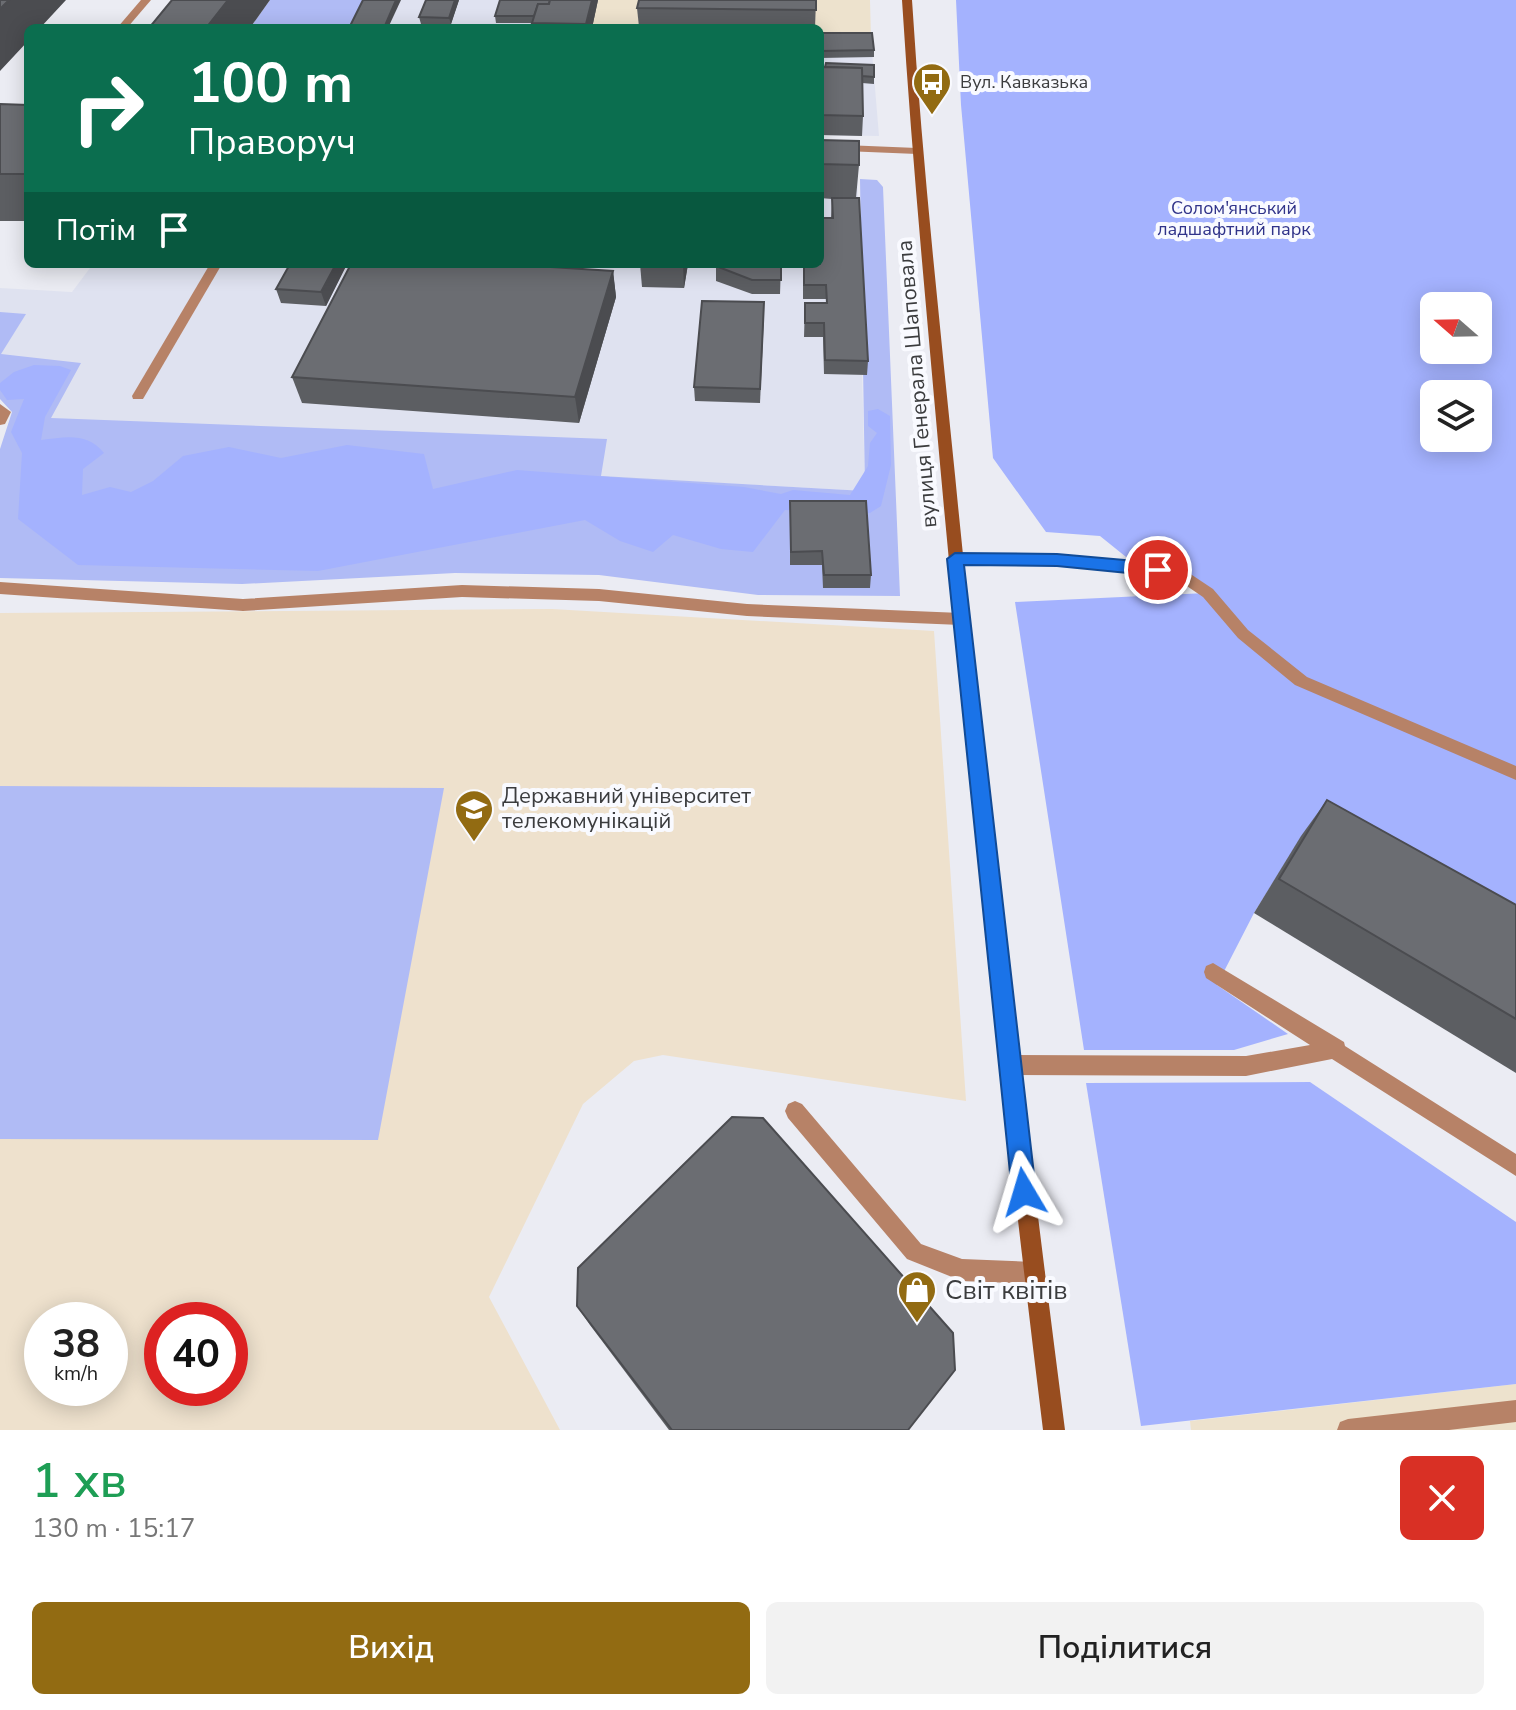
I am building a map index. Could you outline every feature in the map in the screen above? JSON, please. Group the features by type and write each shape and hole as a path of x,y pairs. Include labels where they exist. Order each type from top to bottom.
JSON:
{"street":[{"path":"125,24 146,0"},
{"name":"вулиця Генерала Шаповала","path":"907,0 917,151 961,619 1054,1430"},
{"path":"824,147 917,151"},
{"path":"138,396 214,268"},
{"path":"0,408 4,412 0,421"},
{"path":"955,559 1057,560 1175,571 1208,593 1243,634 1301,681 1516,773"},
{"path":"0,588 243,605 462,591 599,595 747,610 961,619"},
{"path":"1213,972 1516,1166"},
{"path":"1010,1065 1246,1066 1337,1049"},
{"path":"795,1111 914,1252 962,1270 1034,1273"},
{"path":"1348,1430 1516,1411"}],"shaded area":[{"path":"270,0 368,0 356,24 253,24"},
{"path":"368,0 558,0 542,24 356,24"},
{"path":"558,0 870,0 871,40 824,40 824,24 542,24"},
{"path":"824,40 871,40 879,136 824,135"},
{"path":"824,163 857,164 865,491 12,444 22,407 0,381 0,288 72,292 90,268 824,268"},
{"path":"860,179 877,180 883,187 900,596 758,595 599,575 455,573 242,584 0,578 0,449 12,412 0,399 0,312 26,314 1,354 81,363 51,418 607,439 601,476 865,491"},
{"name":"Державний університет телекомунікацій","path":"552,609 934,631 966,1101 663,1055 634,1061 583,1104 489,1297 560,1430 0,1430 0,613"},
{"path":"0,786 444,788 378,1140 0,1139"},
{"path":"1516,1384 1516,1430 1191,1430 1190,1421"}],"green space":[{"name":"Солом'янський ладшафтний парк","path":"956,0 1516,0 1516,960 1301,837 1254,913 1217,985 1288,1034 1234,1050 1084,1050 1015,602 1206,593 1175,571 1141,569 1100,536 1046,532 993,458 961,105"},
{"path":"34,365 60,366 71,370 45,417 41,440 83,439 104,453 83,469 82,495 110,487 131,492 153,481 183,456 229,447 281,458 347,445 424,454 433,489 517,470 744,487 781,494 793,490 850,495 868,466 870,443 877,433 868,426 868,411 878,409 890,416 891,465 881,506 870,513 785,510 753,552 721,549 673,535 653,552 620,541 585,520 318,571 78,565 18,519 22,453 11,432 24,399 7,400 0,390 0,383 14,372"},
{"path":"1310,1082 1516,1222 1516,1384 1141,1426 1086,1083"}],"building":[{"path":"0,0 9,0 0,9"},
{"path":"172,0 228,0 209,24 152,24"},
{"path":"363,0 396,0 386,24 351,24"},
{"path":"426,0 455,0 449,18 419,17"},
{"path":"500,0 550,0 549,4 538,4 534,16 495,16"},
{"path":"550,0 592,0 586,24 532,23 538,4 549,4"},
{"path":"639,0 816,0 816,10 637,8"},
{"path":"824,33 872,33 874,50 824,51"},
{"path":"826,63 874,65 874,77 862,76 862,68 825,67"},
{"path":"824,67 862,68 863,116 824,115"},
{"path":"0,104 24,105 24,174 0,174"},
{"path":"824,140 859,141 859,165 824,164"},
{"path":"832,198 859,198 868,361 825,360 824,323 805,323 805,303 827,303 826,285 804,285 804,268 824,268 824,218 833,218"},
{"path":"288,268 334,268 321,292 276,289"},
{"path":"349,268 567,268 613,271 575,397 292,377"},
{"path":"721,268 781,268 781,280 752,280"},
{"path":"702,301 764,302 760,389 694,387"},
{"path":"790,501 866,501 871,575 824,575 822,551 791,552"},
{"path":"1327,800 1516,905 1516,1019 1279,879"},
{"path":"732,1117 763,1118 953,1333 955,1370 908,1430 672,1430 577,1306 578,1268"}],"place":[{"name":"Вул. Кавказька","path":"932,116"},
{"name":"Державний університет телекомунікацій","path":"474,843"},
{"name":"Світ квітів","path":"917,1324"}],"route":[{"path":"1024,1192 955,559 1057,560 1158,570"}]}
